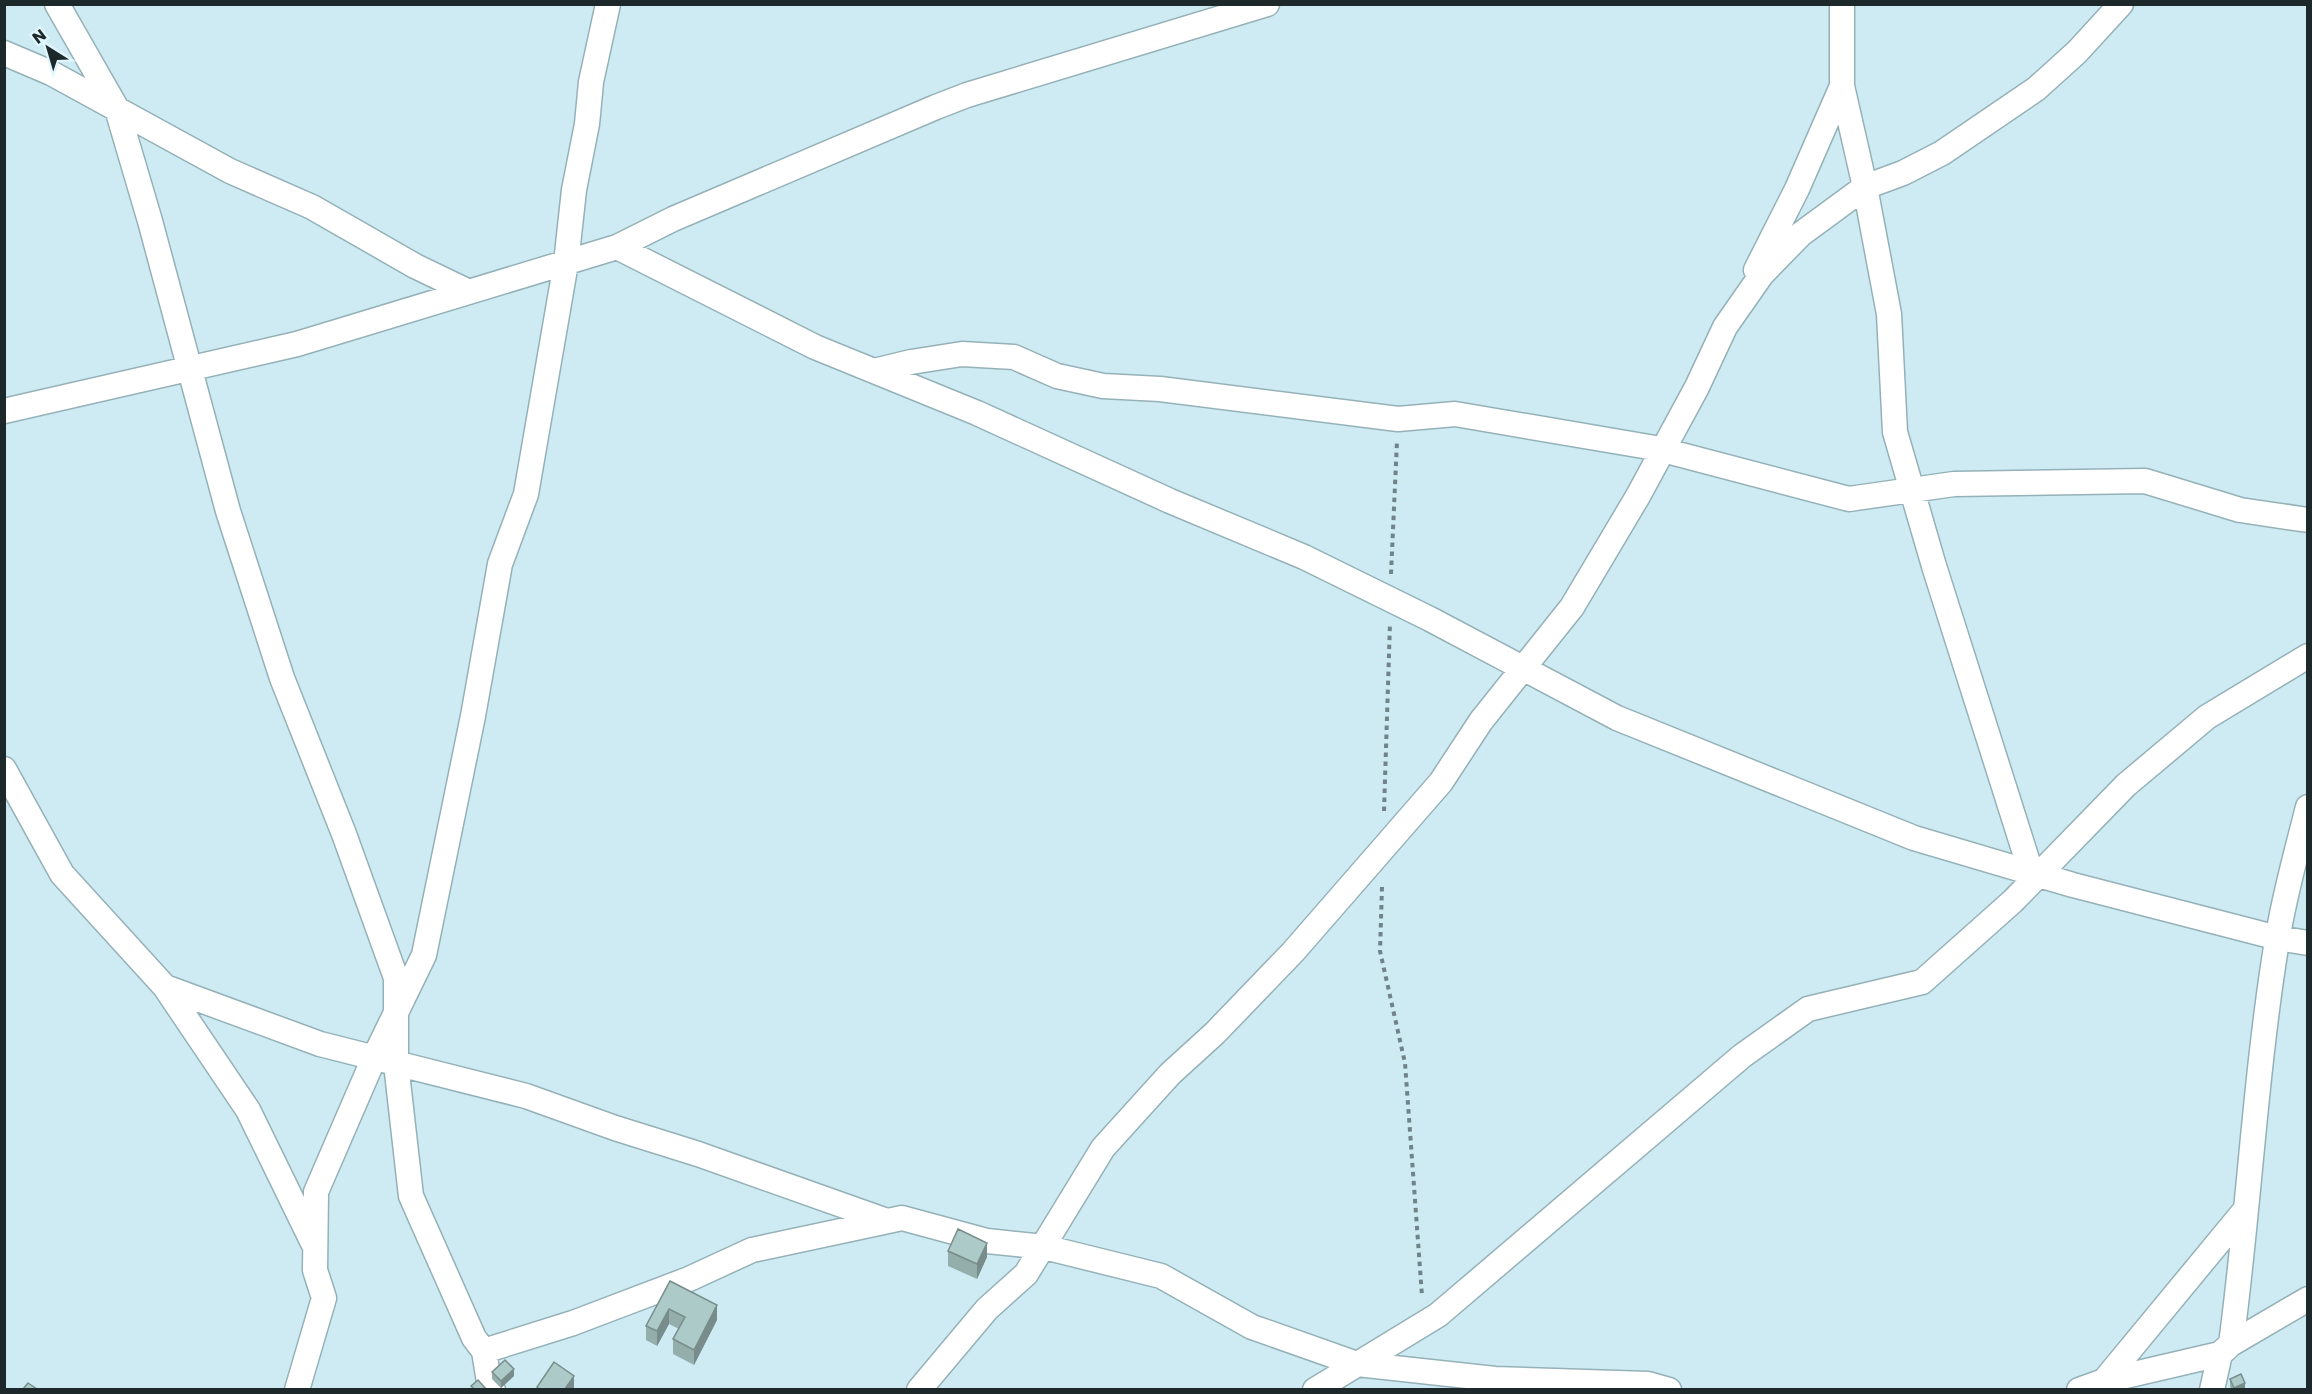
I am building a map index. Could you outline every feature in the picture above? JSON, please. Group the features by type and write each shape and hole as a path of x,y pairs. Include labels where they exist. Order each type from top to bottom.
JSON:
{"street":[{"path":"57,4 117,109 150,221 228,510 282,678 344,834 396,978 396,1013"},
{"path":"297,1389 324,1298 315,1270 316,1192 385,1061 396,1013 424,955 473,716 500,564 526,494 566,263 574,190 591,82 608,4"},
{"path":"4,411 297,344 617,247 673,219 957,99 1267,4"},
{"path":"1842,4 1842,86 1865,187 1889,314 1894,432 2035,874"},
{"path":"919,1389 987,1309 1026,1274 1103,1148 1170,1074 1215,1033 1293,952 1441,782 1481,721 1572,607 1638,496 1697,387 1725,327 1762,274 1801,234 1865,187 1903,173 1942,153 2036,89 2077,52 2109,10"},
{"path":"4,53 51,73 230,171 312,207 415,266 469,292"},
{"path":"1734,315 1797,189 1842,86"},
{"path":"617,247 815,347 977,413 1170,501 1304,557 1617,718 1903,834 2035,874 2278,938 2307,943"},
{"path":"874,371 911,362 963,354 1014,357 1057,376 1103,386 1160,389 1398,419 1455,414 1661,450 1849,499 1954,484 2145,481 2240,510 2307,520"},
{"path":"1315,1389 1438,1315 1742,1056 1808,1009 1922,982 2013,902 2035,874 2126,785 2207,717 2307,656"},
{"path":"4,769 62,874 165,987 248,1110 315,1248"},
{"path":"2212,1389 2225,1349 2242,1260 2260,1065 2278,938 2307,807"},
{"path":"165,987 320,1044 526,1096 888,1221"},
{"path":"385,1061 411,1196 474,1338 484,1351 489,1382 493,1389"},
{"path":"2101,1385 2246,1209"},
{"path":"484,1351 573,1323 689,1280 752,1250 902,1218 987,1241 1044,1247 1161,1276 1252,1327 1358,1364 1495,1379 1648,1384 1669,1389"},
{"path":"2079,1389 2101,1385 2225,1349 2307,1299"}],"path":[{"path":"1398,419 1390,600 1380,951 1405,1063 1424,1324"}],"building":[{"path":"958,1229 987,1243 977,1264 948,1251"},
{"path":"670,1281 717,1305 694,1350 673,1339 685,1317 669,1309 657,1331 646,1326"},
{"path":"505,1360 514,1369 501,1381 492,1372"},
{"path":"554,1362 574,1376 565,1389 540,1389 537,1387"},
{"path":"2241,1374 2245,1383 2234,1388 2230,1379"},
{"path":"478,1380 486,1389 474,1389 471,1386"},
{"path":"28,1383 37,1389 23,1389"}]}
